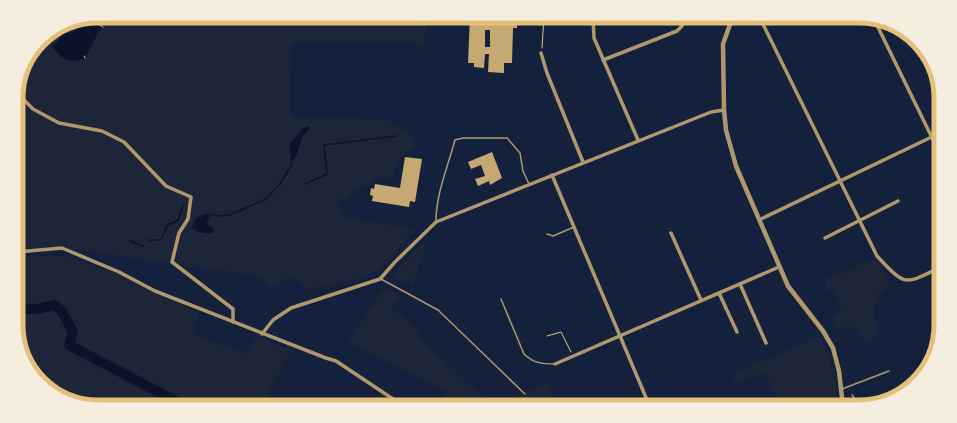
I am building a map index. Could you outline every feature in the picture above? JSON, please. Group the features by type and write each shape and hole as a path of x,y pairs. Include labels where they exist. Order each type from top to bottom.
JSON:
{"street":[{"path":"593,23 594,38 638,140"},
{"path":"603,60 677,31 682,26 683,23"},
{"path":"731,23 723,44 724,110 726,130 736,166 762,219 779,267 788,286 823,331 832,348 842,389 843,400"},
{"path":"762,23 877,256 894,274 902,279 913,281 934,270"},
{"path":"877,26 934,143"},
{"path":"541,53 547,73 583,162"},
{"path":"23,99 34,109 59,124 102,131 124,142 166,186 191,197 188,219 178,233 172,262 233,309 233,322"},
{"path":"262,334 273,320 292,308 380,279 395,262 436,222 638,140 711,112 724,110"},
{"path":"762,219 934,136"},
{"path":"552,175 647,400"},
{"path":"825,238 898,202"},
{"path":"671,233 701,300"},
{"path":"23,251 62,248 119,272 155,291 262,334 336,361 394,400"},
{"path":"555,364 779,267"},
{"path":"740,284 766,344"},
{"path":"719,293 737,332"}],"lane":[{"path":"436,222 436,211 455,140 463,138 507,138 520,153 523,171 529,184"},
{"path":"547,234 553,236 574,227"},
{"path":"380,279 438,310 526,394"},
{"path":"501,299 524,354 531,360 542,364 555,364"},
{"path":"842,389 889,371"},
{"path":"852,395 856,400"}],"path":[{"path":"541,53 543,23"},
{"path":"98,24 103,27"},
{"path":"547,336 561,332 573,356"}],"shaded area":[{"path":"106,23 427,23 424,44 292,43 290,116 387,120 408,132 416,146 398,161 392,178 378,177 337,203 346,218 415,229 397,252 378,271 347,282 305,290 293,275 269,288 263,277 68,248 23,249 23,127 28,123 23,124 23,93 27,74 33,61 45,45 61,33 64,32 90,49 98,33"},
{"path":"106,23 98,33 85,58 75,61 66,59 58,54 52,46 59,40 61,33 64,32 68,34 78,29 80,25 84,24"},
{"path":"80,25 78,29 68,34 64,32"},
{"path":"309,126 309,129 302,137 297,155 291,163 290,144 303,128"},
{"path":"207,213 209,220 206,224 213,228 213,232 211,234 198,232 191,228 195,219"},
{"path":"422,242 425,247 413,286 393,276"},
{"path":"23,256 67,256 118,274 154,293 199,312 192,333 247,354 256,336 291,350 265,400 84,399 74,396 56,386 42,369 39,370 33,362 24,334"},
{"path":"869,260 877,261 888,279 889,285 880,293 873,305 877,330 876,337 866,344 856,327 847,327 836,330 831,320 842,306 834,293 824,289 828,278 842,274"},
{"path":"385,288 400,296 391,308 420,331 417,335 486,400 442,400 448,392 348,343 366,313"},
{"path":"817,337 822,339 831,364 837,400 777,400 765,372 736,383 731,375"},
{"path":"548,382 556,400 515,400 512,398"}],"building":[{"path":"470,23 517,23 517,28 513,28 512,63 504,63 504,73 488,72 489,54 485,54 484,68 474,67 474,63 468,63","holes":["485,30 490,30 490,47 485,47"]},
{"path":"492,152 502,178 490,185 489,181 478,186 475,179 485,176 481,165 471,169 468,162"},
{"path":"405,157 422,159 415,202 410,201 409,207 372,201 373,196 370,195 371,188 374,189 375,184 400,188"}],"waterway":[{"path":"305,184 327,174 324,145 396,136"},
{"path":"207,217 213,214 217,216 230,215 266,199 280,184 292,164"},
{"path":"149,240 159,240 162,238 167,226 178,220 183,205"},
{"path":"130,241 143,246"},
{"path":"23,309 37,309 54,305 61,310 73,332 69,345 174,400"}]}
